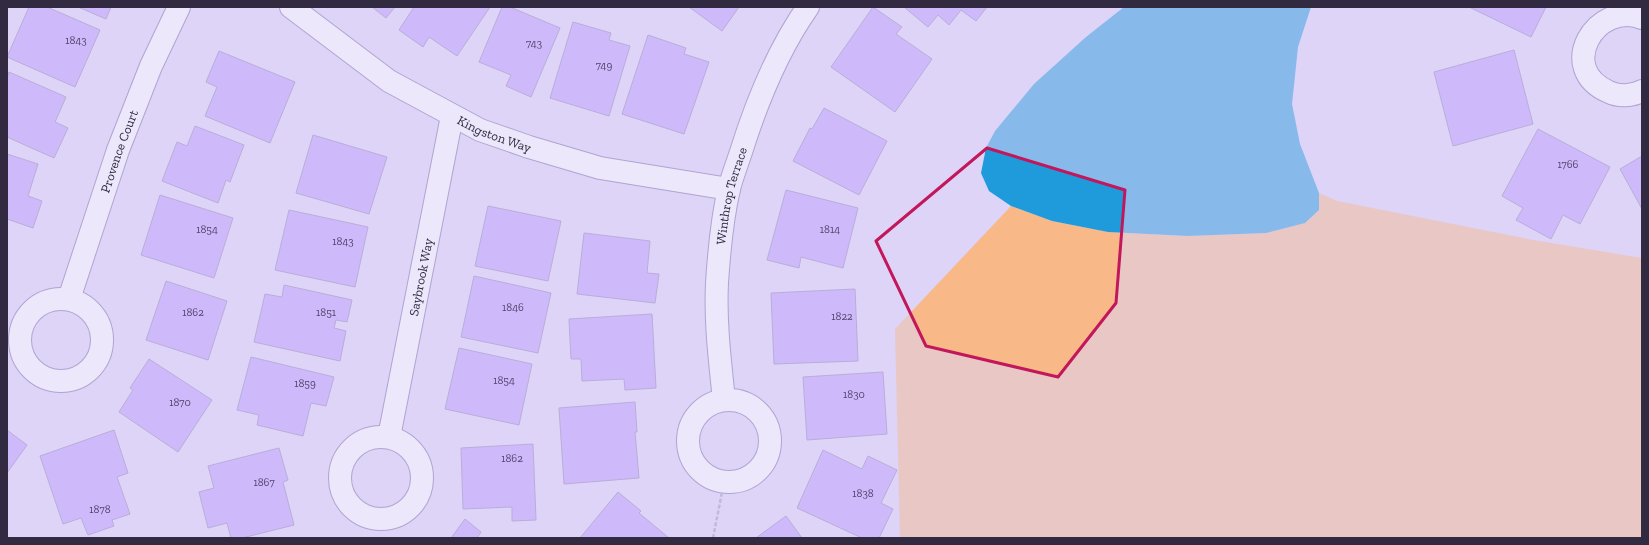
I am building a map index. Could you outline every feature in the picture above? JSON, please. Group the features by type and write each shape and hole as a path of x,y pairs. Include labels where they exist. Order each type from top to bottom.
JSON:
{"street":[{"name":"Provence Court","path":"69,300 118,150 151,66 179,7"},
{"name":"Kingston Way","path":"291,7 389,81 480,130 501,138 600,168 729,189"},
{"name":"Winthrop Terrace","path":"724,400 718,339 717,283 722,231 729,189 751,119 774,63 796,24 808,7"},
{"path":"1640,14 1611,16 1600,22 1590,31 1585,43 1583,56 1585,69 1592,80 1601,89 1614,94 1627,95 1642,91"},
{"name":"Saybrook Way","path":"390,437 452,116"},
{"path":"724,400 738,401 750,406 761,415 767,427 770,441 767,454 761,466 750,476 738,481 724,482 711,479 700,471 692,461 688,448 688,435 692,422 700,412 711,404 724,400"}],"path":[{"path":"713,538 724,482"}],"highlighted area":[{"path":"987,148 1125,190 1116,303 1058,377 926,346 876,241"}],"shaded area":[{"path":"1319,193 1337,201 1533,240 1642,258 1642,538 900,538 895,329 1011,206 1052,221 1108,232 1188,236 1266,233 1305,223 1319,210"}],"water":[{"path":"1124,7 1311,7 1298,47 1292,104 1300,144 1319,193 1319,210 1305,223 1266,233 1188,236 1108,232 1052,221 1011,206 989,191 981,173 986,148 995,131 1034,84 1086,37"}],"building":[{"path":"29,7 47,7 100,30 75,87 7,57"},
{"path":"78,7 111,7 106,19"},
{"path":"372,7 395,7 386,18"},
{"path":"414,7 490,7 457,56 429,37 423,47 399,30"},
{"path":"502,7 510,7 560,28 531,97 506,86 511,75 479,62"},
{"path":"689,7 739,7 722,31"},
{"path":"873,7 902,27 896,34 932,59 895,112 831,67"},
{"path":"904,7 987,7 976,21 961,10 949,25 938,15 928,27"},
{"path":"1469,7 1546,7 1531,37"},
{"path":"573,22 611,33 609,40 630,46 609,116 550,98"},
{"path":"648,35 686,48 684,54 709,62 684,134 622,114"},
{"path":"1514,50 1533,124 1453,146 1434,72"},
{"path":"219,51 295,82 270,143 205,116 217,87 206,82"},
{"path":"9,72 66,97 55,122 68,128 54,158 7,137 7,78"},
{"path":"824,108 887,141 859,195 793,161 810,128 812,129"},
{"path":"195,126 244,145 230,182 226,180 218,203 162,181 177,142 187,146"},
{"path":"1538,129 1610,167 1580,224 1563,215 1551,239 1516,220 1523,208 1502,196"},
{"path":"313,135 387,157 369,214 296,193"},
{"path":"7,154 38,164 28,196 42,201 33,228 7,219"},
{"path":"1642,156 1642,209 1620,169"},
{"path":"786,190 858,208 843,268 801,257 799,268 767,260"},
{"path":"160,195 233,218 214,278 141,255"},
{"path":"488,206 561,221 548,281 475,266"},
{"path":"289,210 368,227 355,287 275,270"},
{"path":"584,233 650,241 647,273 659,274 655,303 577,294"},
{"path":"474,276 551,293 538,353 461,337"},
{"path":"166,281 227,301 208,360 146,340"},
{"path":"284,285 352,300 347,322 336,320 334,328 346,331 340,361 254,342 265,294 282,297"},
{"path":"855,289 858,361 774,364 771,293"},
{"path":"652,314 656,388 625,390 624,379 582,381 581,359 571,359 569,319"},
{"path":"459,348 532,364 519,425 445,409"},
{"path":"251,357 334,377 326,406 311,403 303,436 257,425 259,415 237,410"},
{"path":"149,359 212,400 178,452 119,412 133,390 130,388"},
{"path":"883,372 887,434 807,440 803,377"},
{"path":"635,402 637,432 635,432 639,478 564,484 559,408"},
{"path":"7,430 27,445 7,473"},
{"path":"114,430 128,473 117,477 130,514 112,520 114,526 88,535 81,518 63,524 40,456"},
{"path":"533,444 536,520 512,521 512,507 463,509 461,448"},
{"path":"279,448 288,480 283,482 294,525 242,538 231,538 227,523 208,528 199,492 214,488 208,466"},
{"path":"823,450 862,469 868,456 897,470 881,503 893,509 879,538 862,538 797,508"},
{"path":"618,492 641,511 639,513 669,538 580,538"},
{"path":"786,516 802,538 756,538"},
{"path":"465,519 481,532 477,538 451,538"}]}
